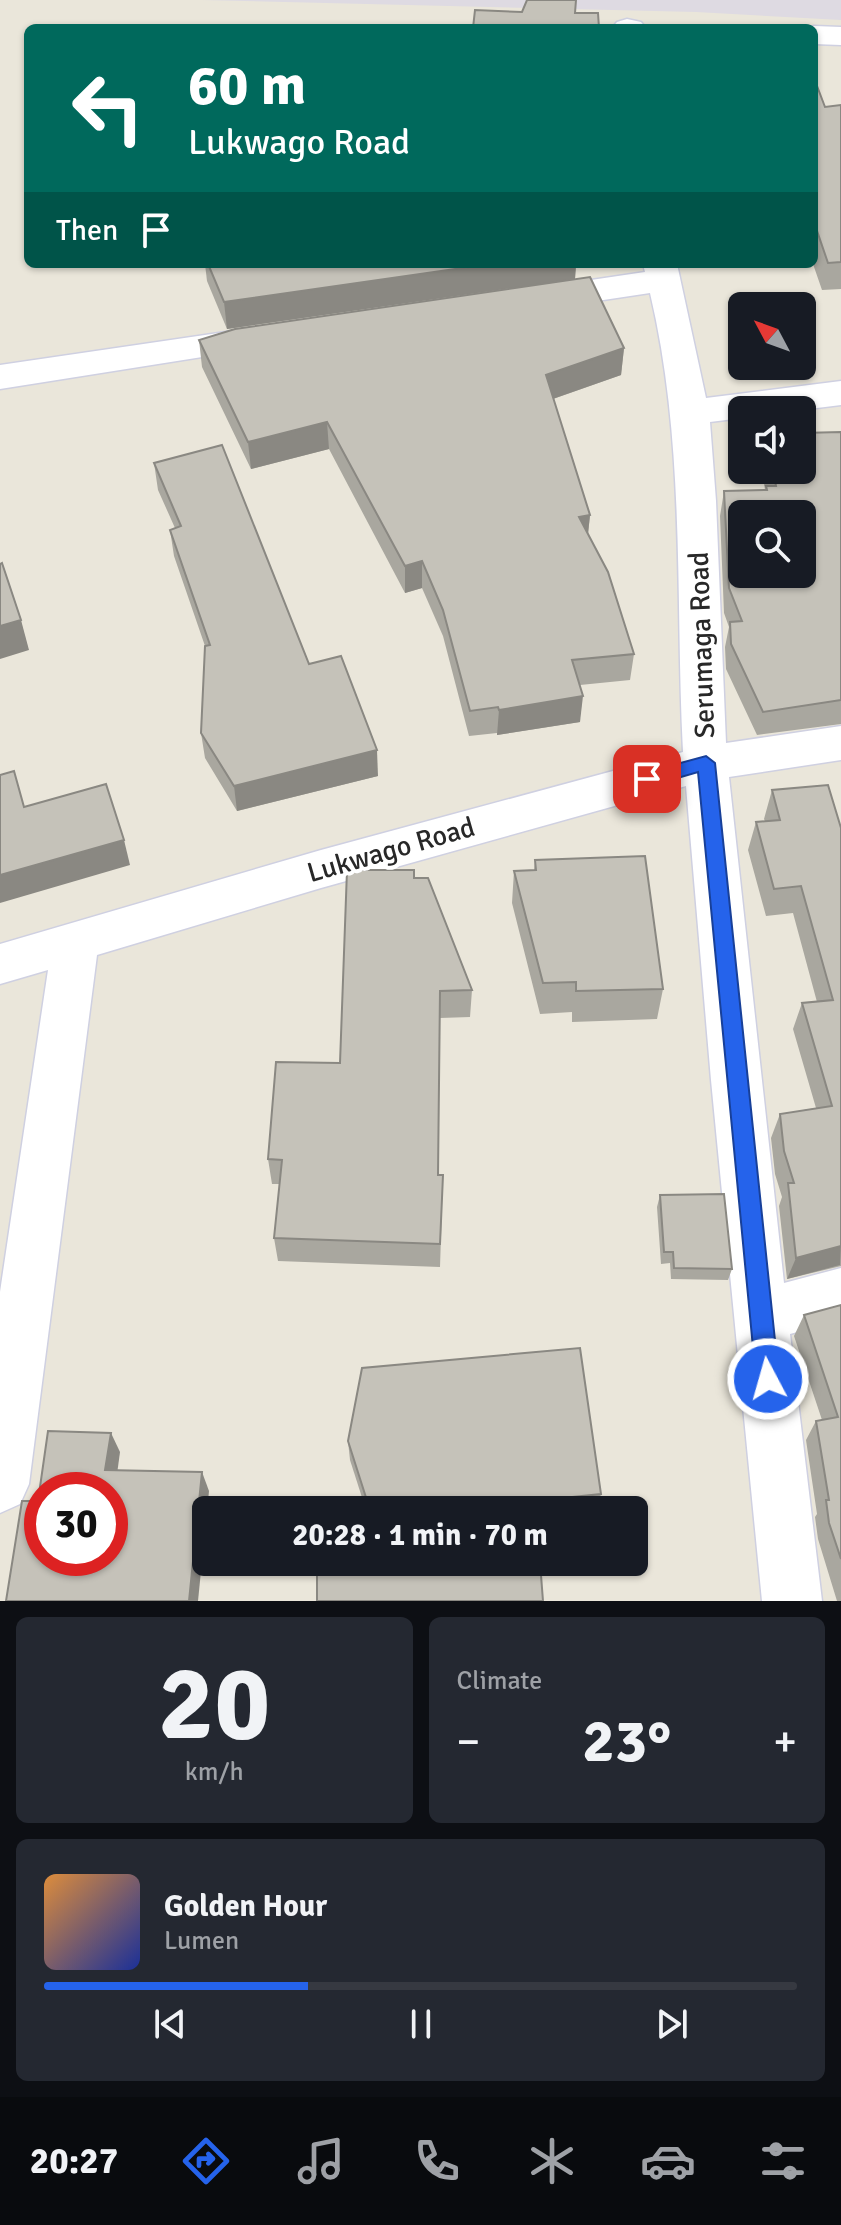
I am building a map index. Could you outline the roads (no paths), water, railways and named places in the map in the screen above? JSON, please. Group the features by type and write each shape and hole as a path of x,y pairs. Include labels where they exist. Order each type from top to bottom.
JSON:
{"street":[{"path":"818,35 841,36"},
{"path":"511,303 662,272"},
{"name":"Serumaga Road","path":"662,272 691,412 706,763 792,1601"},
{"path":"0,377 202,344 295,333"},
{"path":"691,412 841,393"},
{"name":"Lukwago Road","path":"0,964 706,763 841,743"},
{"path":"0,1484 76,940"},
{"path":"761,1316 841,1294"}]}
